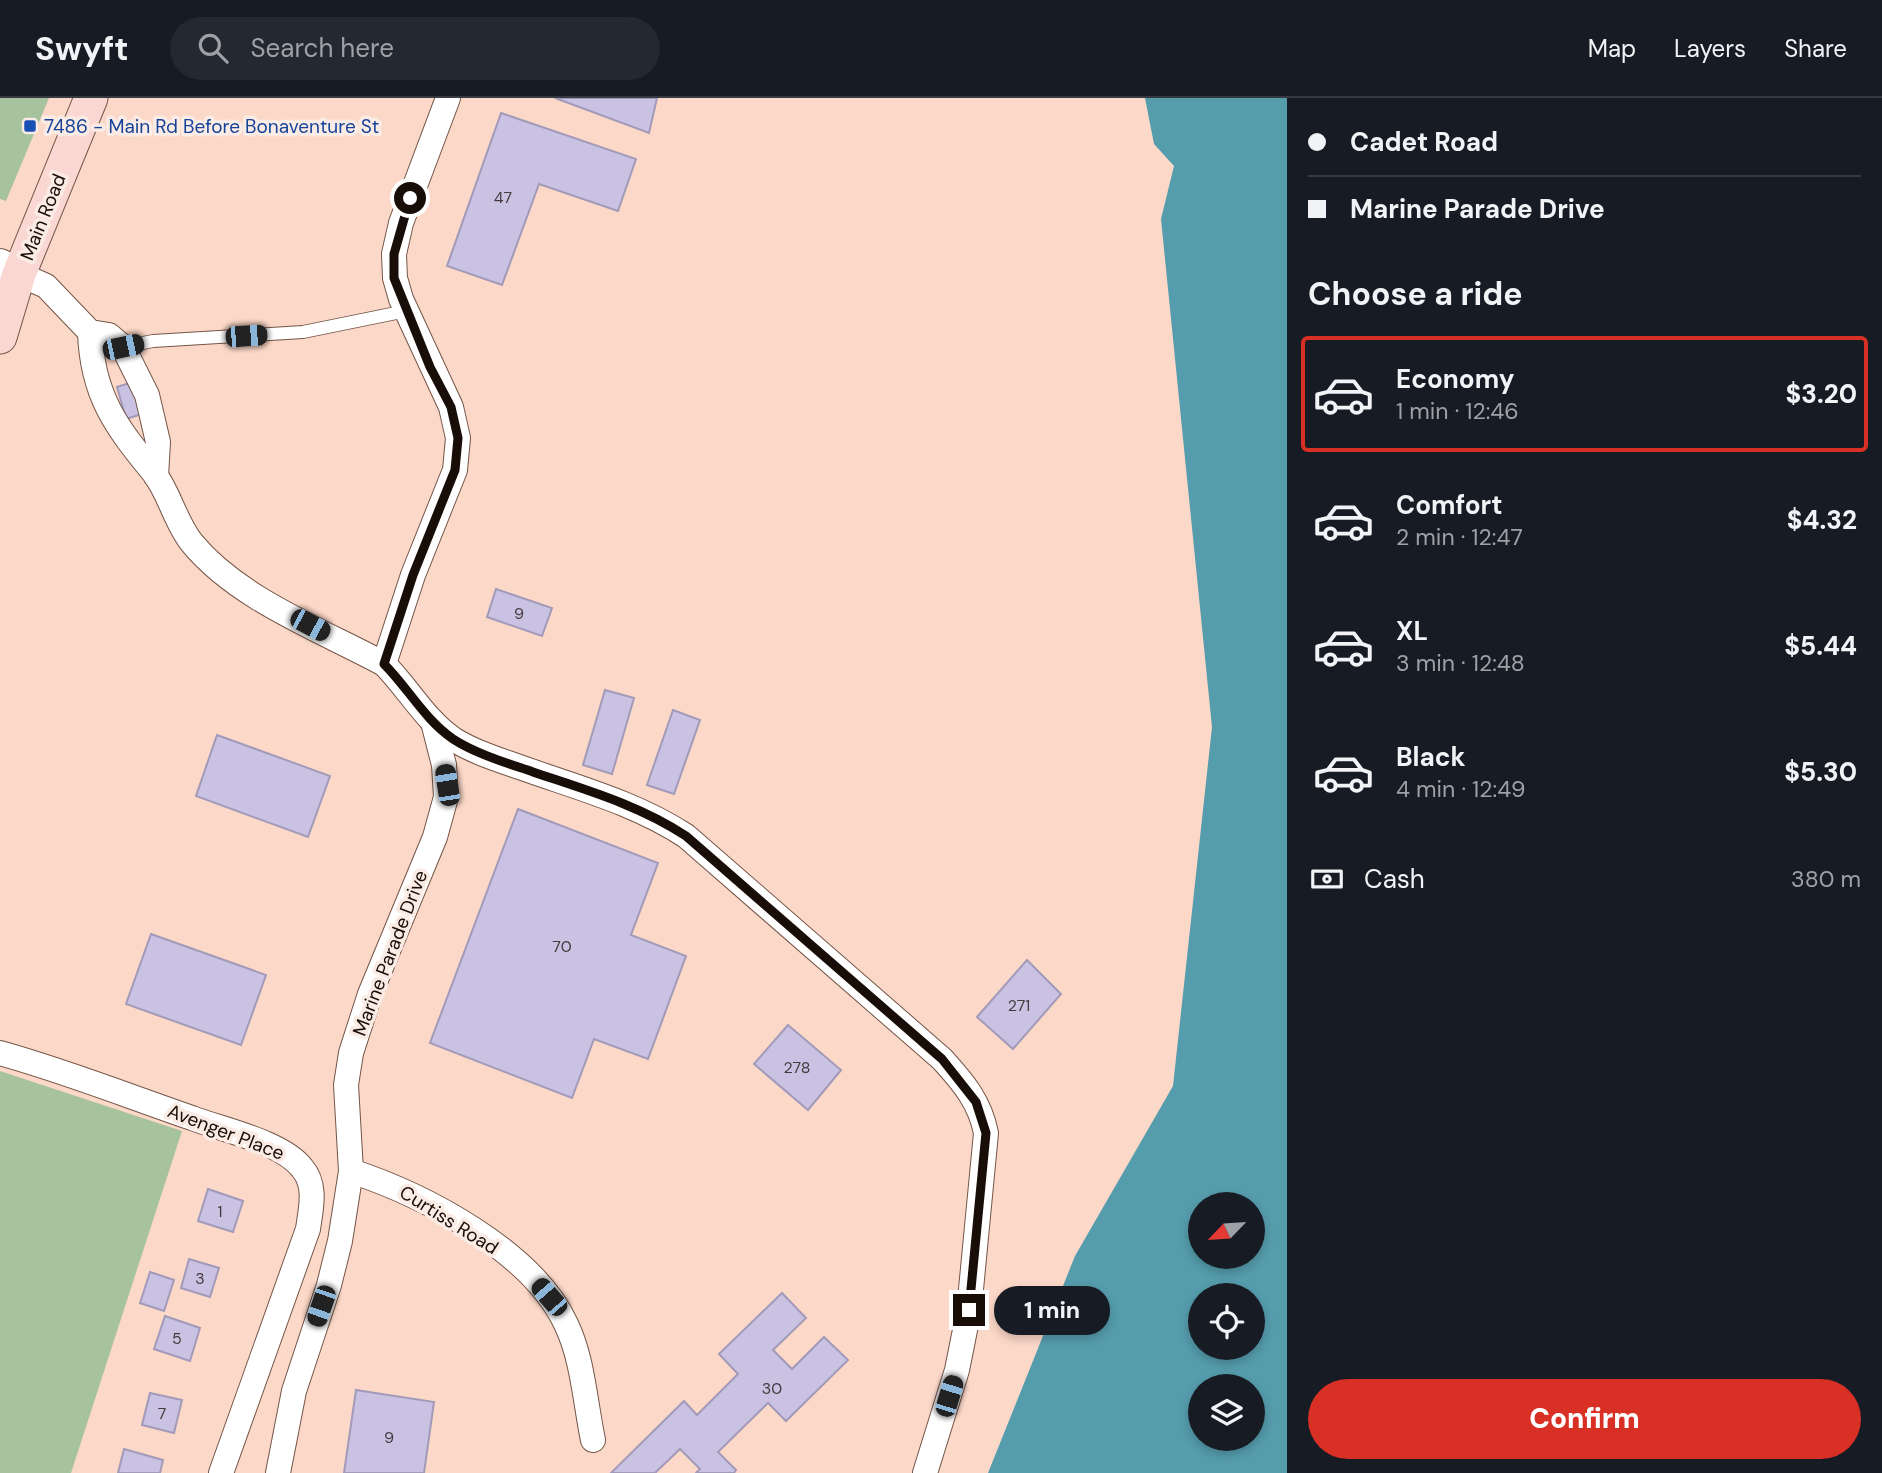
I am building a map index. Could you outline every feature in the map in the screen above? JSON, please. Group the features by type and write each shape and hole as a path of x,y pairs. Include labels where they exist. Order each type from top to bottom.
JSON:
{"main road":[{"name":"Main Road","path":"0,337 10,269 91,98"}],"street":[{"path":"384,664 413,575 455,470 458,438 451,407 406,311 394,278 394,254 401,223 448,98"},
{"path":"10,269 46,286 90,332 109,335 123,347"},
{"name":"Marine Parade Drive","path":"90,332 106,409 134,451 156,476 177,522 207,559 224,575 384,664 402,682 433,722 454,739 499,760 638,808 686,836 942,1059 967,1088 983,1117 986,1133 972,1285 957,1370 925,1473"},
{"name":"Marine Parade Drive","path":"123,347 147,395 158,442 156,476"},
{"name":"Marine Parade Drive","path":"278,1473 294,1391 334,1263 351,1171 346,1085 351,1053 370,994 435,838 446,797 444,765 433,722"},
{"name":"Avenger Place","path":"0,1053 127,1094 275,1148 296,1161 310,1180 312,1200 308,1229 221,1473"},
{"name":"Curtiss Road","path":"351,1171 392,1184 441,1210 501,1251 537,1283 558,1311 572,1339 593,1440"}],"lane":[{"path":"123,347 153,341 303,332 406,311"}],"green space":[{"path":"0,98 49,98 6,201 0,199"},
{"path":"0,1071 182,1131 71,1473 0,1473"}],"water":[{"path":"1145,98 1287,98 1287,1473 988,1473 1075,1256 1173,1086 1212,727 1161,219 1174,166 1154,144"}],"building":[{"path":"555,98 657,98 649,133"},
{"path":"501,113 636,159 618,211 539,184 502,285 447,266"},
{"path":"133,382 142,414 126,419 117,387"},
{"path":"496,589 552,608 542,636 487,617"},
{"path":"605,690 634,698 612,774 583,765"},
{"path":"673,710 700,720 674,794 647,785"},
{"path":"217,735 330,776 308,837 196,796"},
{"path":"518,809 658,863 631,935 686,956 648,1059 594,1039 572,1098 430,1043"},
{"path":"151,934 266,975 241,1045 126,1004"},
{"path":"1027,960 1061,994 1013,1049 977,1017"},
{"path":"788,1025 841,1070 808,1110 754,1064"},
{"path":"208,1189 243,1201 233,1232 198,1221"},
{"path":"189,1259 219,1268 210,1297 181,1288"},
{"path":"150,1272 174,1280 164,1311 140,1303"},
{"path":"782,1293 806,1318 773,1350 792,1369 824,1337 848,1360 786,1421 768,1403 718,1452 736,1470 734,1473 696,1473 700,1469 680,1449 655,1473 611,1473 684,1401 697,1415 738,1374 719,1354"},
{"path":"165,1316 200,1328 190,1361 154,1349"},
{"path":"356,1390 434,1402 424,1473 344,1473"},
{"path":"150,1393 182,1400 174,1433 142,1425"},
{"path":"124,1449 163,1460 160,1473 118,1473"}],"place":[{"name":"7486 - Main Rd Before Bonaventure St","path":"30,126"}],"route":[{"path":"410,198 394,254 394,278 430,367 451,407 458,438 455,470 413,575 384,664 402,682 433,722 454,739 499,760 638,808 686,836 942,1059 976,1102 986,1133 969,1310"}]}
